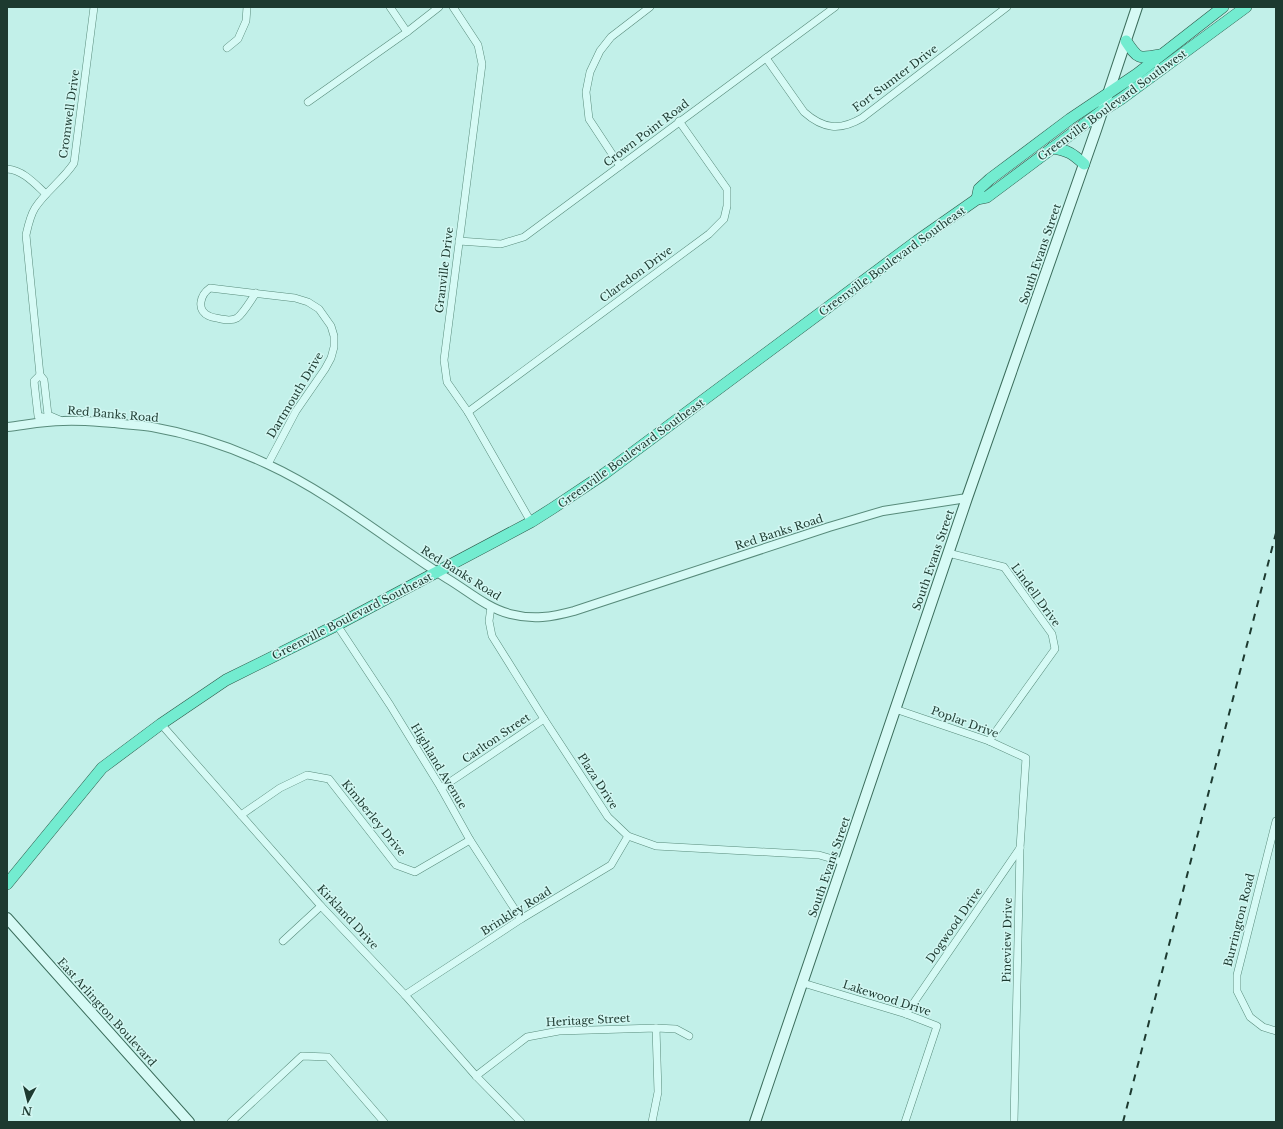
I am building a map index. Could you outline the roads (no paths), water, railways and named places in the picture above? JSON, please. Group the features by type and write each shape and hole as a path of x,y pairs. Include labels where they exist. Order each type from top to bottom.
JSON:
{"highway":[{"name":"Greenville Boulevard Southwest","path":"1107,94 1162,55 1223,7"},
{"name":"Greenville Boulevard Southwest","path":"977,199 987,197 1102,111 1246,7"},
{"path":"1126,41 1135,55 1143,58 1162,55"},
{"name":"Greenville Boulevard Southeast","path":"7,884 102,768 161,724 226,680 337,624 531,522 590,485 917,241 977,199 979,189 990,179 1063,124 1107,94"},
{"path":"1052,148 1065,150 1084,164"}],"main road":[{"name":"South Evans Street","path":"754,1122 803,983 842,862 948,553 1084,164 1137,7"},
{"name":"East Arlington Boulevard","path":"7,918 189,1122"}],"street":[{"name":"Cromwell Drive","path":"62,421 48,415 44,380 40,375 26,235 29,221 34,209 46,194 67,174 74,163 94,7"},
{"path":"227,48 238,39 246,21 247,7"},
{"path":"390,7 407,32"},
{"path":"308,102 407,32 439,7"},
{"name":"Granville Drive","path":"453,7 478,45 482,64 444,360 447,382 468,412 531,522"},
{"path":"620,166 589,119 586,92 590,72 600,50 610,37 650,7"},
{"name":"Crown Point Road","path":"459,241 502,244 524,237 835,7"},
{"name":"Fort Sumter Drive","path":"766,58 804,112 816,122 824,125 842,127 852,124 862,118 1007,7"},
{"name":"Claredon Drive","path":"468,412 710,234 724,219 727,206 727,190 679,121"},
{"path":"7,169 25,176 46,194"},
{"name":"Dartmouth Drive","path":"256,293 238,318 232,320 209,316 203,311 201,306 200,299 210,288 256,293 295,298 308,302 319,309 326,317 334,336 334,347 328,364 296,411 268,464"},
{"name":"Cromwell Drive","path":"40,375 34,381 38,416 62,421"},
{"name":"Red Banks Road","path":"7,427 62,421 89,421 143,426 171,431 221,445 268,464 325,496 436,572 491,607 509,614 528,617 544,618 560,615 883,510 967,498"},
{"name":"Lindell Drive","path":"948,553 1004,567 1052,634 1056,649 989,741"},
{"name":"Plaza Drive","path":"491,607 489,621 492,636 608,817 628,836 656,846 820,855 842,862"},
{"name":"Highland Avenue","path":"337,624 390,705 441,788 470,840 521,919"},
{"name":"Poplar Drive","path":"895,708 989,741 1026,758"},
{"name":"Carlton Street","path":"441,788 544,719"},
{"name":"Kirkland Drive","path":"161,724 321,906 405,995 476,1076 521,1122"},
{"name":"Pineview Drive","path":"1014,1122 1020,848 1026,758"},
{"name":"Kimberley Drive","path":"241,815 280,788 307,775 329,779 396,866 415,872 470,840"},
{"name":"Burrington Road","path":"1276,821 1237,974 1237,991 1250,1016 1263,1027 1276,1031"},
{"name":"Brinkley Road","path":"405,995 521,919 611,865 628,836"},
{"name":"Dogwood Drive","path":"906,1014 1020,848"},
{"path":"283,941 321,906"},
{"name":"Lakewood Drive","path":"803,983 906,1014 937,1026 905,1122"},
{"path":"652,1122 658,1092 656,1028"},
{"name":"Heritage Street","path":"476,1076 527,1037 559,1031 656,1028 676,1029 689,1036"},
{"path":"231,1122 302,1056 328,1057 384,1122"}],"railway":[{"path":"1123,1122 1276,533"}]}
